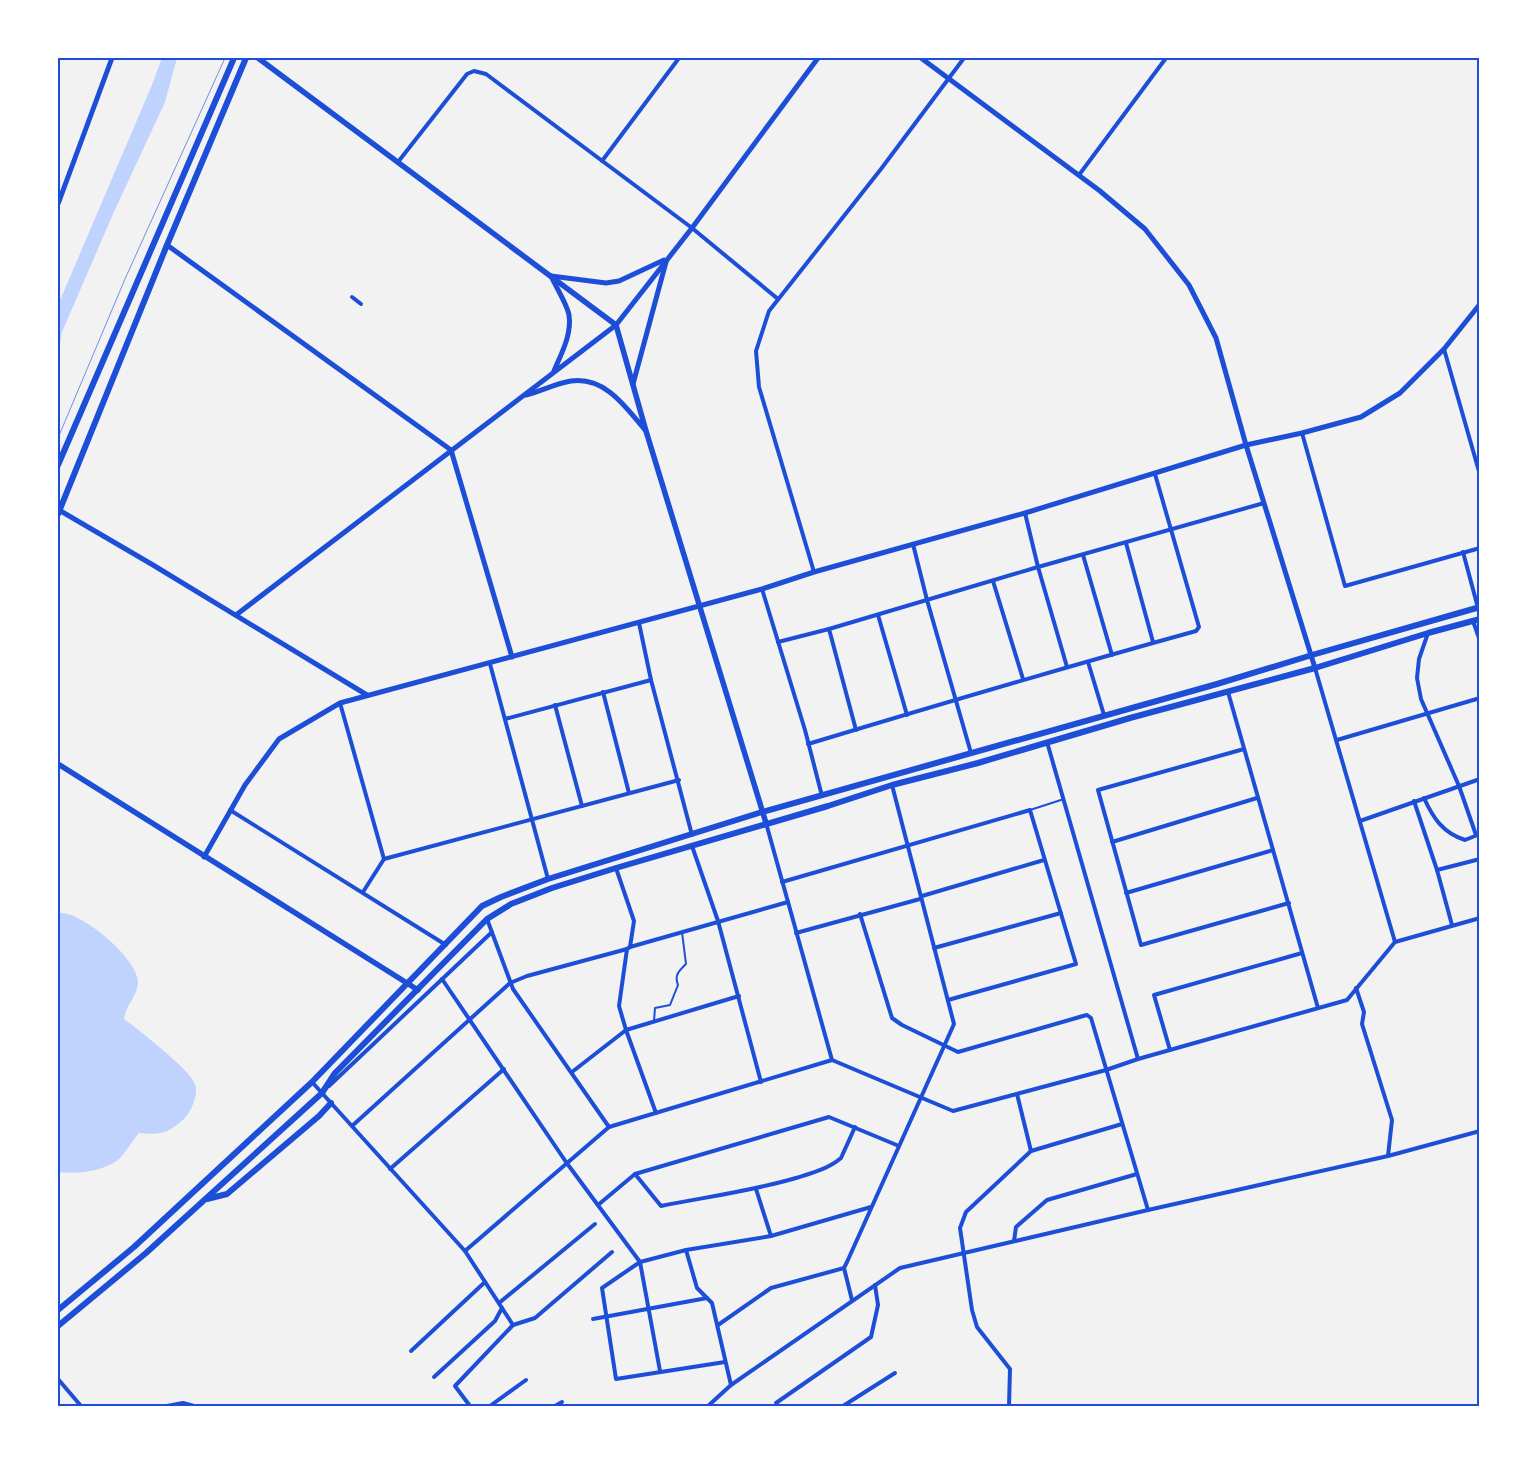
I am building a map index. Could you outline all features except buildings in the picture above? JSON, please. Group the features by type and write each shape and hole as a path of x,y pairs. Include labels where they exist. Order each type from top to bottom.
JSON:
{"main road":[{"path":"58,465 234,58"},
{"path":"58,512 246,58"},
{"path":"258,58 616,324 646,431 766,823"},
{"path":"58,1310 134,1247 312,1082 482,906 548,879 762,812 1218,684 1478,607"},
{"path":"58,1326 146,1253 322,1093 335,1072 487,919 519,901 552,888 616,868 892,785 978,763 1130,718 1315,668 1476,620"},
{"path":"58,764 418,990"},
{"path":"206,1200 226,1194 319,1116 331,1103"}],"street":[{"path":"58,204 112,58"},
{"path":"602,161 679,58"},
{"path":"236,615 616,324 692,228 818,58"},
{"path":"921,58 1079,175 1145,229 1189,285 1216,338 1246,445 1312,655 1395,942"},
{"path":"814,572 759,387 756,351 769,311 881,169 964,58"},
{"path":"1079,175 1166,58"},
{"path":"398,162 467,74 474,71 486,74 692,228 778,299"},
{"path":"168,244 451,450 512,657"},
{"path":"551,276 606,283 619,281 667,259"},
{"path":"633,384 667,259"},
{"path":"551,276 569,314 566,343 553,372"},
{"path":"352,297 361,304"},
{"path":"204,857 245,785 279,739 340,703 762,589 814,572 1025,513 1246,445 1302,433 1361,417 1400,393 1444,349 1480,304"},
{"path":"1444,349 1480,475"},
{"path":"521,397 571,381 581,381 603,387 612,393 646,431"},
{"path":"1302,433 1345,586 1480,548"},
{"path":"1472,450 1480,448"},
{"path":"808,744 1023,679 1112,656 1196,630 1199,627 1155,474"},
{"path":"778,642 878,615 1038,567 1264,503"},
{"path":"58,512 236,615 367,695"},
{"path":"1025,513 1038,567 1067,667"},
{"path":"1126,543 1153,642"},
{"path":"913,544 927,600 972,752"},
{"path":"1463,552 1478,607"},
{"path":"1083,555 1112,656"},
{"path":"993,581 1023,679"},
{"path":"762,589 805,730 822,796"},
{"path":"878,615 907,715"},
{"path":"1476,620 1480,641"},
{"path":"639,623 651,680 692,835"},
{"path":"829,629 856,730"},
{"path":"1424,798 1433,817 1452,836 1464,840 1478,834 1429,714 1421,699 1417,678 1419,659 1428,633"},
{"path":"1088,662 1104,715"},
{"path":"490,664 548,879"},
{"path":"504,718 651,680"},
{"path":"603,692 629,793"},
{"path":"1228,692 1318,1008"},
{"path":"1337,740 1480,698"},
{"path":"340,703 384,859"},
{"path":"556,705 582,806"},
{"path":"1047,742 1138,1058"},
{"path":"1244,750 1098,790 1126,893 1142,945 1288,903"},
{"path":"1360,820 1480,779"},
{"path":"364,892 384,859 679,780"},
{"path":"852,1300 844,1268 954,1024 892,785"},
{"path":"1112,842 1258,798"},
{"path":"1414,801 1437,870 1452,925"},
{"path":"230,810 446,945"},
{"path":"782,882 1030,810 1076,964 948,1000"},
{"path":"766,823 832,1060"},
{"path":"692,846 718,921 761,1082"},
{"path":"1126,893 1273,850"},
{"path":"1437,870 1480,859"},
{"path":"796,933 1044,860"},
{"path":"616,868 634,921 619,1006 656,1113"},
{"path":"352,1126 510,982 788,902"},
{"path":"934,948 1060,913"},
{"path":"860,914 892,1018 902,1025 958,1052 1087,1015 1092,1021 1148,1210"},
{"path":"464,1251 609,1126 832,1060 953,1111 1106,1070 1138,1058 1347,1000 1395,942 1480,918"},
{"path":"487,919 514,989 609,1126"},
{"path":"322,1093 492,932"},
{"path":"1170,1050 1154,994 1302,953"},
{"path":"442,979 566,1162 640,1262 660,1371"},
{"path":"1356,988 1364,1012 1362,1024 1392,1120 1388,1156"},
{"path":"572,1072 626,1030 738,996"},
{"path":"390,1169 504,1069"},
{"path":"312,1082 464,1251 513,1324"},
{"path":"1017,1094 1031,1151"},
{"path":"598,1206 635,1174 829,1117 899,1146"},
{"path":"1009,1406 1010,1369 977,1328 972,1310 960,1228 966,1212 1031,1151 1122,1124"},
{"path":"635,1174 661,1206 756,1189 826,1169 841,1158 856,1127"},
{"path":"708,1406 731,1385 900,1268 1388,1156 1480,1131"},
{"path":"1014,1241 1016,1227 1047,1200 1137,1174"},
{"path":"756,1189 771,1236"},
{"path":"725,1362 616,1378 602,1288 640,1262 686,1250 771,1236 871,1207"},
{"path":"499,1303 595,1224"},
{"path":"686,1250 697,1288 712,1303 731,1385"},
{"path":"470,1406 455,1386 513,1324 535,1318 612,1252"},
{"path":"718,1325 771,1288 844,1268"},
{"path":"411,1351 485,1282"},
{"path":"778,1406 776,1403 871,1337 878,1305 876,1285"},
{"path":"593,1319 707,1298"},
{"path":"434,1377 494,1321 502,1308"},
{"path":"843,1406 895,1373"},
{"path":"58,1379 82,1406"},
{"path":"490,1406 526,1380"},
{"path":"555,1406 562,1402"},
{"path":"167,1406 183,1403 194,1406"}],"lane":[{"path":"1030,810 1064,800"},
{"path":"654,1022 655,1008 670,1005 678,985 677,974 686,964 682,932"}],"water":[{"path":"162,58 177,58 165,102 113,214 62,332 58,354 58,305"},
{"path":"58,913 68,914 80,919 107,938 129,962 136,973 138,983 136,993 126,1010 124,1019 174,1060 191,1077 196,1088 195,1098 187,1116 168,1131 153,1134 139,1133 119,1159 113,1163 98,1169 73,1173 58,1172"}],"tram line":[{"path":"58,438 125,279 225,58"}]}
